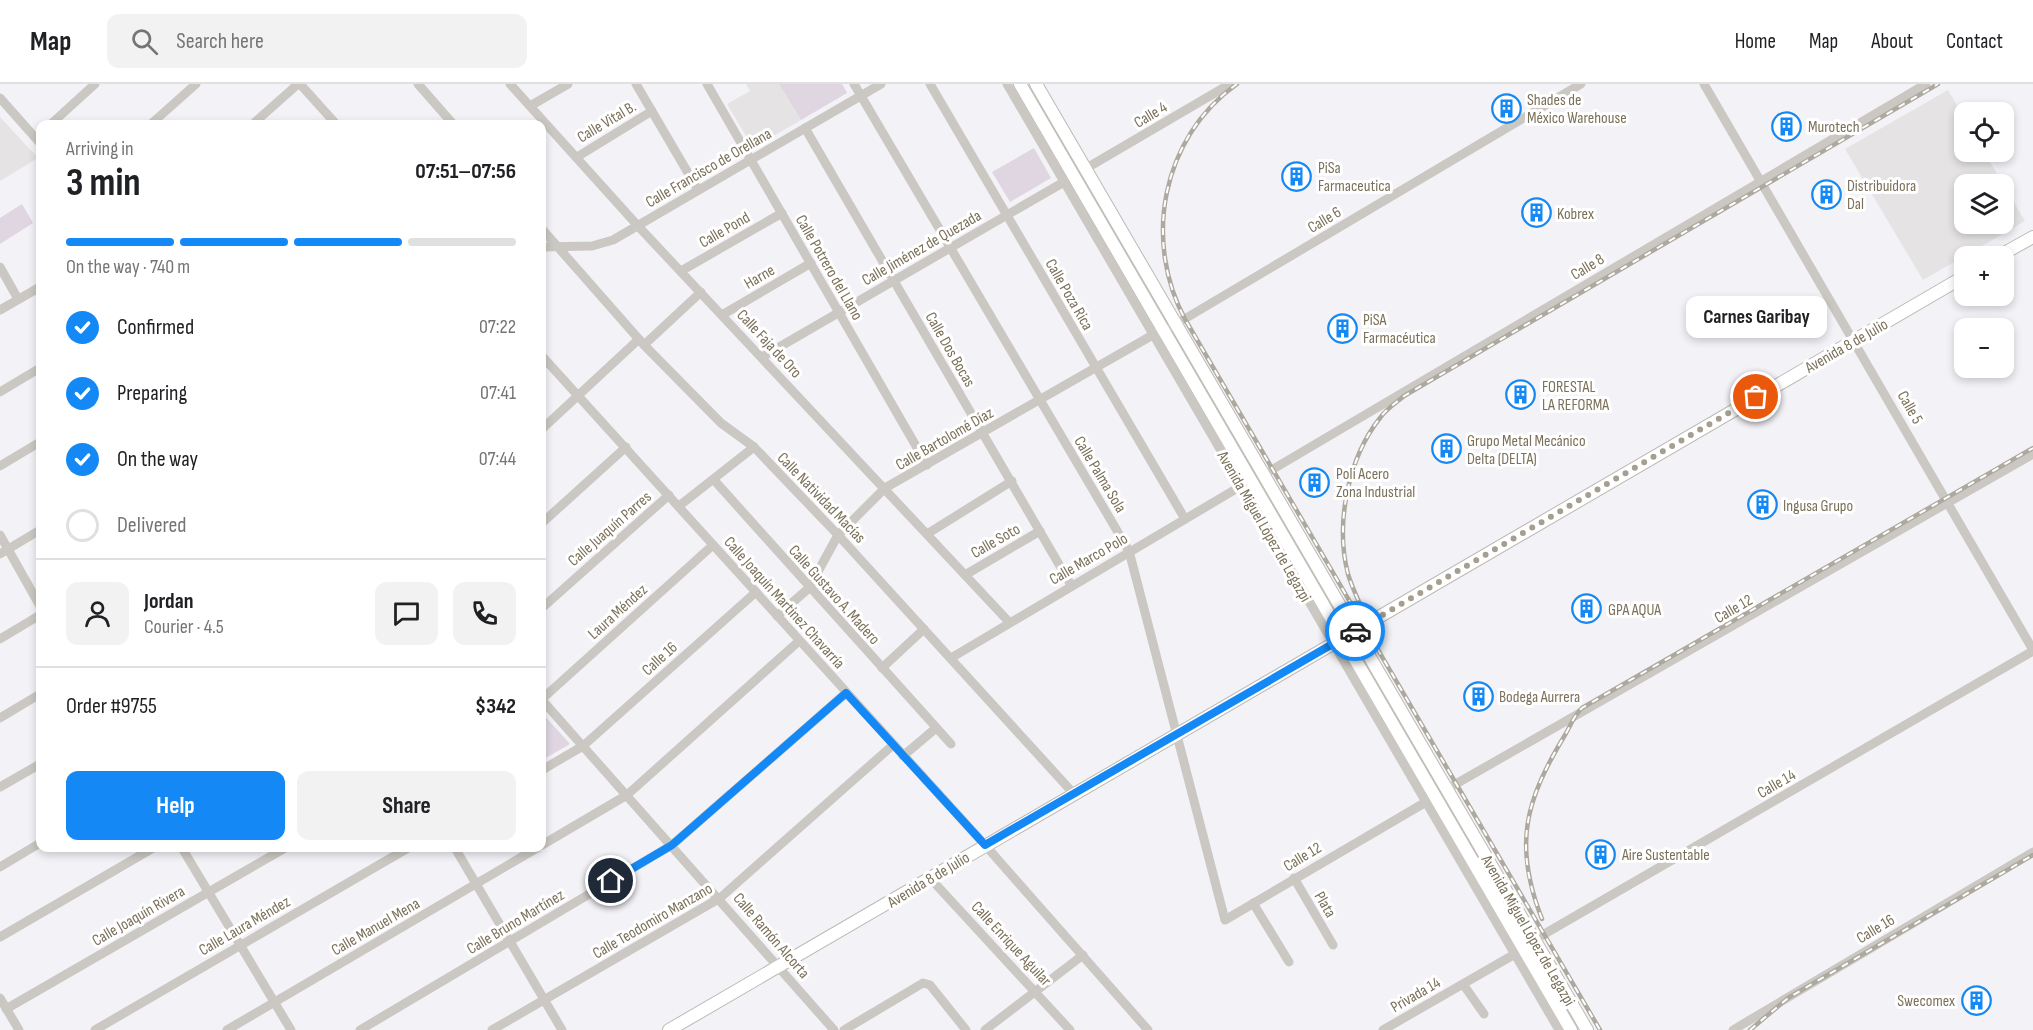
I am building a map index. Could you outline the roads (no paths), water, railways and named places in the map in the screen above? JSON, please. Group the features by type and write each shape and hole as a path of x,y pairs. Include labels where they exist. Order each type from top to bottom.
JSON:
{"main road":[{"name":"Avenida Miguel López de Legazpi","path":"1020,84 1159,331 1241,450 1263,475 1343,638 1447,789 1587,1030"},
{"name":"Avenida Miguel López de Legazpi","path":"1036,84 1176,325 1343,638 1571,1030"},
{"path":"2014,248 2033,237"},
{"name":"Avenida 8 de Julio","path":"669,1030 1954,282"}],"street":[{"path":"55,120 95,84"},
{"path":"156,120 196,84"},
{"path":"258,120 299,84 332,120"},
{"path":"418,84 450,120"},
{"name":"Calle Faja de Oro","path":"510,84 543,120"},
{"path":"530,106 568,84"},
{"path":"636,84 699,190"},
{"name":"Calle Potrero del Llano","path":"707,84 927,465"},
{"name":"Calle Palma Sola","path":"854,84 1130,551 1225,920"},
{"name":"Calle Francisco de Orellana","path":"546,247 592,246 613,240 881,84"},
{"name":"Calle Poza Rica","path":"930,84 1185,519"},
{"name":"Avenida Miguel López de Legazpi","path":"1007,84 1064,182 1159,331 1241,486 1343,638 1426,802 1559,1030"},
{"name":"Calle 4","path":"1086,169 1230,84"},
{"name":"Calle 6","path":"1159,331 1176,325 1581,84"},
{"name":"Calle 5","path":"1704,84 1949,502 2033,651"},
{"name":"Calle 8","path":"1263,475 1926,84"},
{"path":"0,98 36,135"},
{"name":"Calle Vital B.","path":"577,157 652,111"},
{"name":"Calle Faja de Oro","path":"546,123 1009,622"},
{"name":"Calle Dos Bocas","path":"805,128 1071,585"},
{"name":"Calle Jiménez de Quezada","path":"762,357 1064,182"},
{"name":"Calle Pond","path":"681,271 782,213"},
{"name":"Calle Natividad Macías","path":"546,234 641,342 722,423 754,447 838,535 1074,794"},
{"name":"Harne","path":"722,315 811,263"},
{"path":"0,267 18,299"},
{"path":"0,310 36,289"},
{"path":"546,425 701,292"},
{"name":"Calle Bartolomé Díaz","path":"777,616 809,588 838,535 885,488 1159,331"},
{"name":"Calle Joaquín Martínez Chavarría","path":"546,360 985,845 1148,1030"},
{"path":"0,392 36,370"},
{"path":"0,466 36,444"},
{"path":"546,519 626,447"},
{"path":"679,506 754,447"},
{"name":"Calle 12","path":"1447,789 2033,454"},
{"name":"Calle Gustavo A. Madero","path":"714,480 951,744"},
{"path":"927,534 1011,482"},
{"name":"Calle Marco Polo","path":"951,658 1241,486"},
{"name":"Calle Juaquín Parres","path":"546,604 669,495"},
{"name":"Calle Soto","path":"965,575 1040,531"},
{"path":"4,552 36,532"},
{"path":"0,535 4,552 36,600"},
{"name":"Laura Méndez","path":"546,695 713,545"},
{"name":"Calle 16","path":"583,746 756,592"},
{"path":"0,639 36,617"},
{"path":"882,668 924,629"},
{"path":"546,843 627,795 800,641"},
{"name":"Calle 14","path":"1534,940 2033,651"},
{"name":"Calle Bruno Martínez","path":"360,1030 672,845 846,693"},
{"path":"0,718 36,696"},
{"name":"Calle Ramón Alcorta","path":"546,704 720,898 834,1030"},
{"path":"903,756 936,728"},
{"name":"Calle Teodomiro Manzano","path":"492,1030 720,898 893,745"},
{"path":"546,768 583,746"},
{"path":"0,787 36,766"},
{"name":"Calle 12","path":"1225,920 1426,802"},
{"path":"0,867 36,845"},
{"path":"0,937 146,852"},
{"path":"184,852 291,1030"},
{"name":"Calle Joaquín Rivera","path":"6,1009 278,852"},
{"name":"Calle Laura Méndez","path":"95,1030 401,852"},
{"path":"457,852 562,1030"},
{"name":"Calle Manuel Mena","path":"227,1030 530,852"},
{"name":"Calle 16","path":"1733,1030 2033,852"},
{"name":"Calle Enrique Aguilar","path":"930,878 1036,990 1070,1030"},
{"name":"Plata","path":"1294,878 1333,945"},
{"path":"1253,903 1289,962"},
{"path":"985,1030 1083,954"},
{"path":"1484,1014 1463,984 1515,954"},
{"path":"844,1030 921,983 926,983 966,1030"},
{"name":"Privada 14","path":"1383,1030 1463,984"},
{"path":"0,998 19,1030"}],"railway":[{"path":"1237,84 1211,106 1191,132 1176,161 1167,192 1163,225 1165,258 1172,290 1186,321 1600,1030"},
{"path":"1364,613 1353,589 1344,555 1344,513 1352,472 1360,452 1369,434 1388,409 1404,396 1938,84"},
{"path":"1542,919 1528,868 1526,846 1528,824 1540,781 1572,721 1582,708 2033,448"},
{"path":"1750,1030 1788,998 2033,855"}],"place":[{"name":"Shades de México Warehouse","path":"1506,108"},
{"name":"Murotech","path":"1787,126"},
{"name":"PiSa Farmaceutica","path":"1297,176"},
{"name":"Distribuidora Dal","path":"1826,194"},
{"name":"Kobrex","path":"1536,213"},
{"name":"PiSA Farmacéutica","path":"1342,328"},
{"name":"FORESTAL LA REFORMA","path":"1521,395"},
{"name":"Carnes Garibay","path":"1756,397"},
{"name":"Grupo Metal Mecánico Delta (DELTA)","path":"1446,449"},
{"name":"Poli Acero Zona Industrial","path":"1315,482"},
{"name":"Ingusa Grupo","path":"1762,505"},
{"name":"GPA AQUA","path":"1587,609"},
{"name":"Bodega Aurrera","path":"1478,696"},
{"name":"Aire Sustentable","path":"1601,854"},
{"name":"Swecomex","path":"1976,1000"}]}
